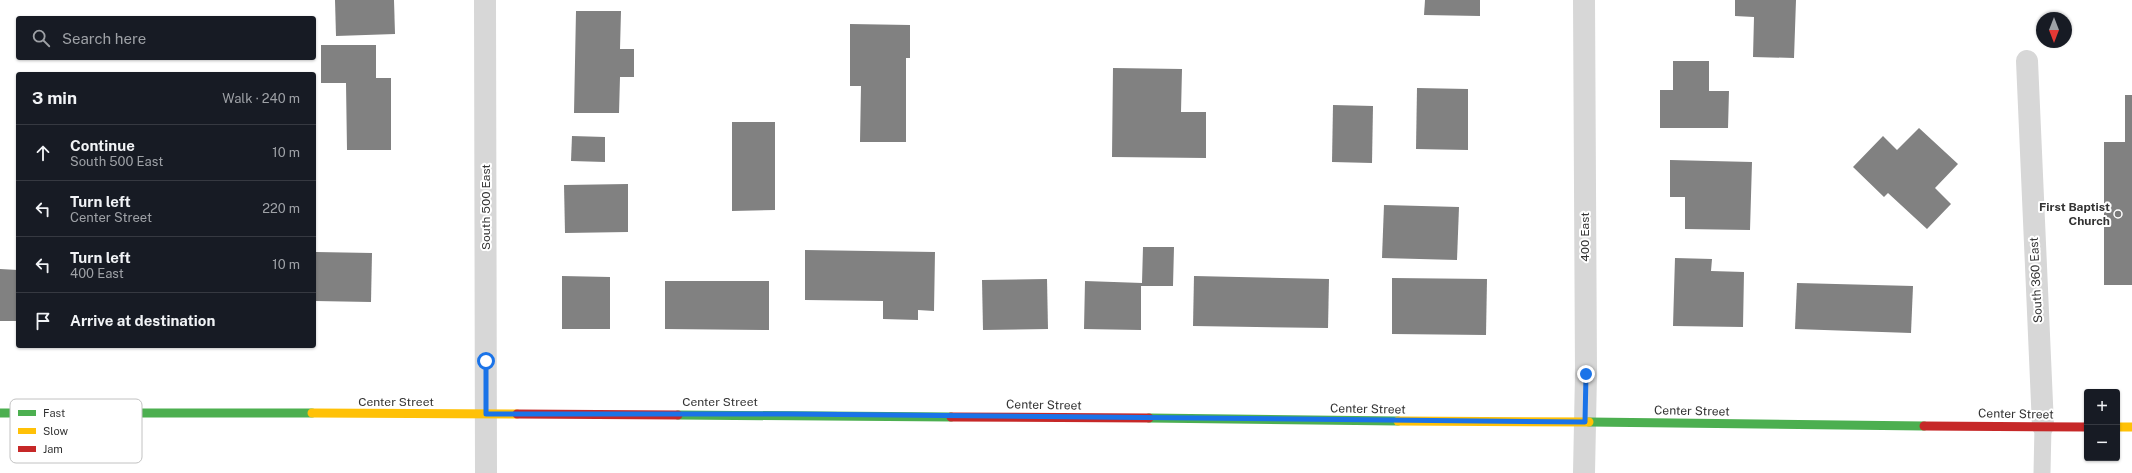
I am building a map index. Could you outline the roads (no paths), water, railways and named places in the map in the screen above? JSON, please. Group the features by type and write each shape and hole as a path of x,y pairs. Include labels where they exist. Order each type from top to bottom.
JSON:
{"street":[{"name":"South 500 East","path":"485,0 486,473"},
{"name":"400 East","path":"1584,0 1584,473"},
{"name":"South 360 East","path":"2026,61 2043,426"},
{"name":"Center Street","path":"0,413 10,413"},
{"name":"Center Street","path":"142,413 789,414 2084,427"},
{"path":"2120,427 2132,427"}],"lane":[{"path":"2042,473 2043,426"}],"place":[{"name":"First Baptist Church","path":"2118,214"}]}
